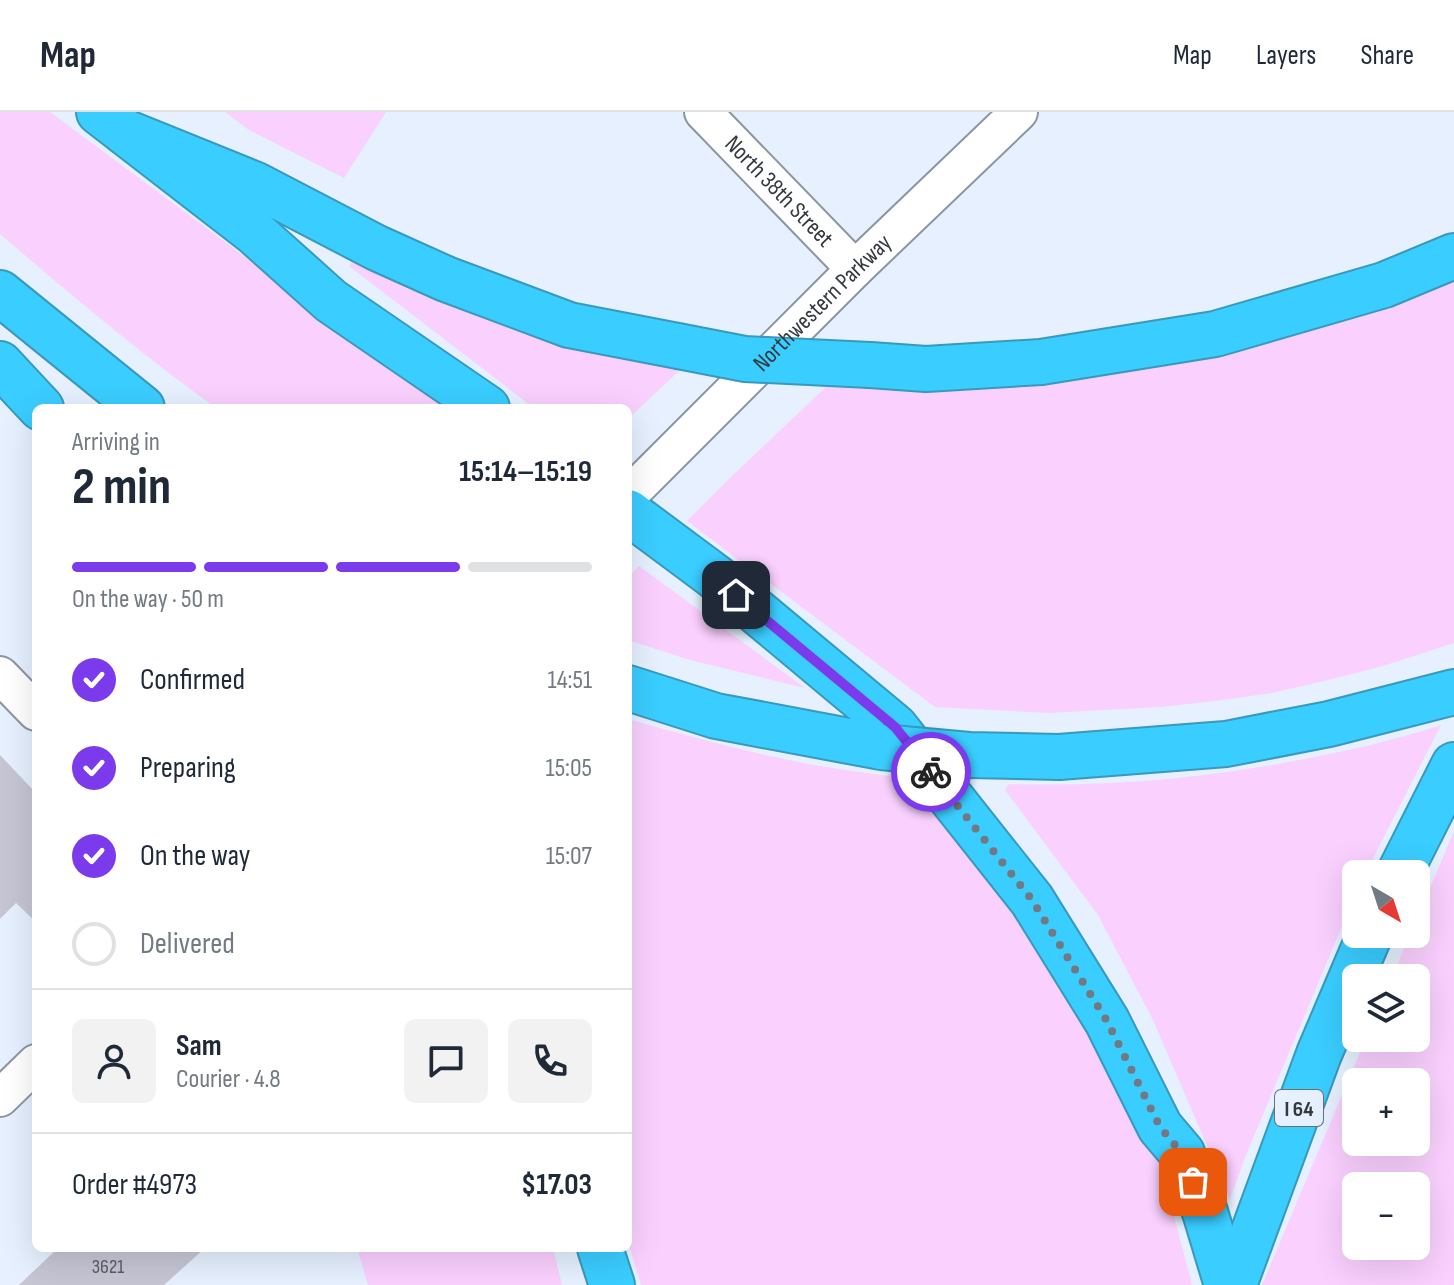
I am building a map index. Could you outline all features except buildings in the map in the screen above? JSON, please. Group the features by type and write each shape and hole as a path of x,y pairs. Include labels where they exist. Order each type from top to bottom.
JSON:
{"highway":[{"path":"112,122 256,185 377,248 446,279 569,325 745,359 926,369 1041,362 1215,334 1384,285 1454,256"},
{"path":"112,122 254,232 331,301 481,404"},
{"path":"0,293 137,404"},
{"path":"0,364 37,404"},
{"path":"632,515 714,576 895,727 1032,900 1107,1021 1160,1127 1182,1153 1205,1212 1227,1285"},
{"path":"632,689 716,716 881,747 969,755 1059,757 1226,744 1329,724 1448,694"},
{"path":"1406,860 1454,765"},
{"path":"1427,860 1454,808"},
{"name":"I 64","path":"1234,1285 1319,1054 1364,948"},
{"path":"1256,1285 1343,1052"},
{"path":"601,1252 612,1285"}],"street":[{"name":"North 38th Street","path":"703,112 855,269"},
{"name":"Northwestern Parkway","path":"632,492 855,269 1019,112"},
{"path":"0,675 32,708"},
{"path":"0,1098 32,1067"}],"shaded area":[{"path":"0,112 50,112 444,404 211,404 133,345 0,234"},
{"path":"225,112 386,112 344,178 249,130"},
{"path":"352,262 475,309 681,369 632,415 632,404 529,404 349,266"},
{"path":"1454,279 1454,643 1383,666 1272,693 1160,707 1049,713 935,707 687,521 826,387 925,390"},
{"path":"639,566 805,688 690,660 632,641 632,573"},
{"path":"632,720 785,759 911,779 1007,891 1157,1151 1192,1285 641,1285 631,1252"},
{"path":"1441,725 1372,860 1342,860 1342,926 1230,1199 1153,1020 1098,915 1005,790 1009,784 1117,783 1223,773 1349,750"},
{"path":"1454,831 1454,1285 1262,1285 1342,1095 1342,1156 1430,1156 1430,1068 1353,1068 1360,1052 1430,1052 1430,964 1398,964 1404,948 1430,948 1430,888"},
{"path":"358,1252 554,1252 562,1285 368,1285"}],"way so far":[{"path":"931,772 1032,900 1107,1021 1160,1127 1182,1153 1193,1182"}],"route":[{"path":"736,595 895,727 931,772"}]}
